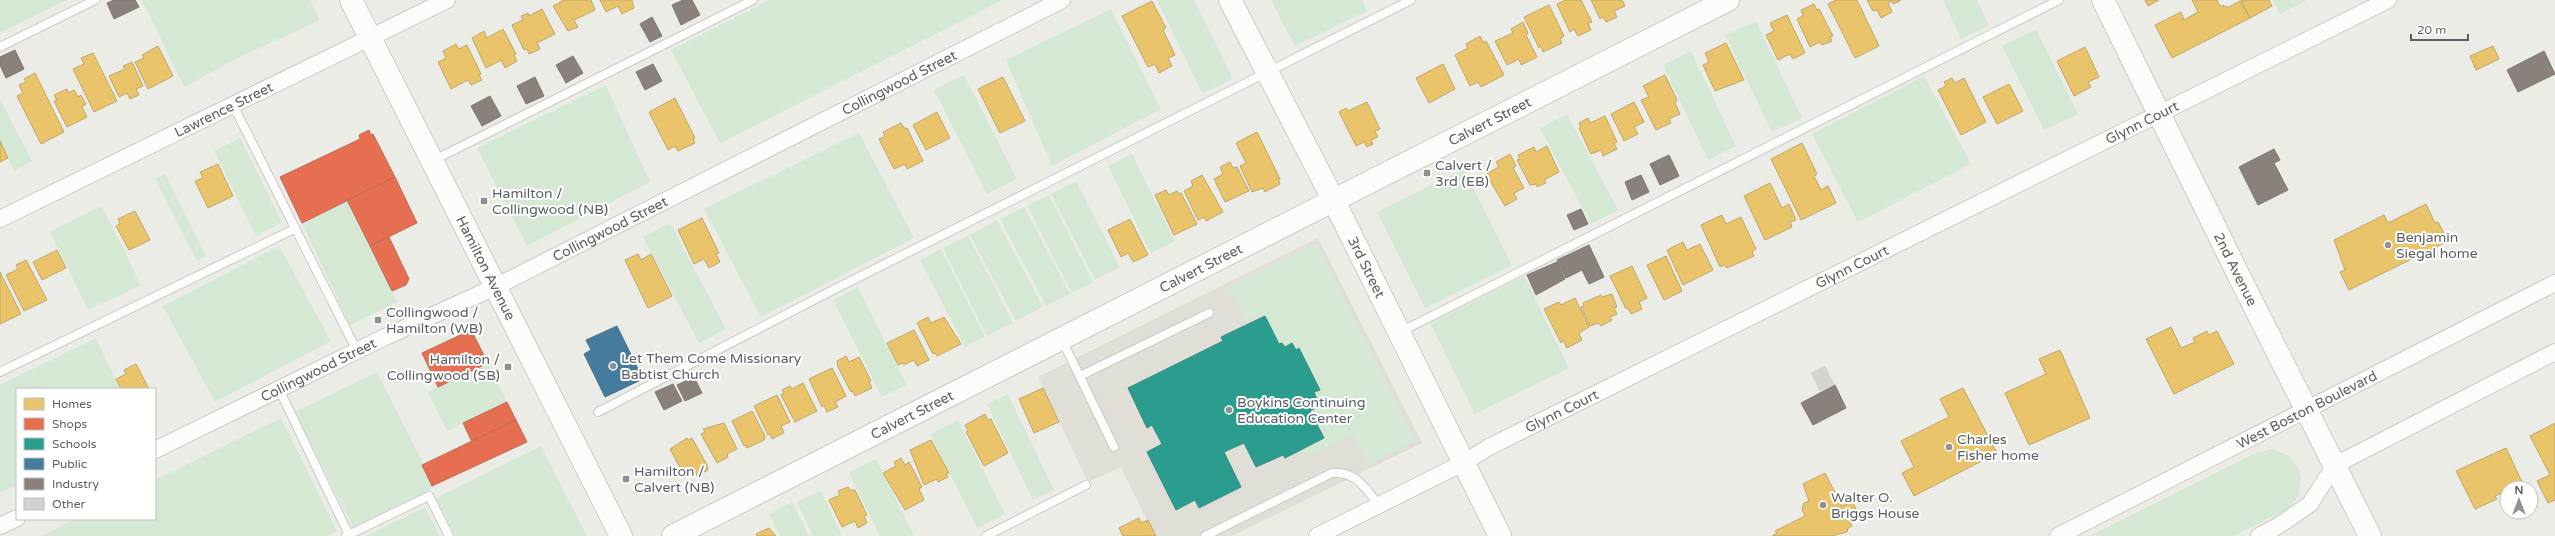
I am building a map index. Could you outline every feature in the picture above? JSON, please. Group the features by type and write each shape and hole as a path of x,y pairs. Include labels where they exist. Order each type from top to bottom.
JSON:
{"street":[{"name":"Hamilton Avenue","path":"351,0 621,536"},
{"name":"Lawrence Street","path":"0,219 447,0"},
{"name":"Collingwood Street","path":"156,450 357,351 495,287 1062,0"},
{"name":"3rd Street","path":"1230,0 1400,332 1500,536"},
{"name":"Calvert Street","path":"673,536 1728,0"},
{"name":"2nd Avenue","path":"2103,0 2305,409 2370,536"},
{"name":"Glynn Court","path":"1317,536 1465,462 1489,447 2388,0"},
{"name":"West Boston Boulevard","path":"2058,536 2555,283"},
{"path":"2259,536 2278,526 2310,504 2335,465 2555,352"},
{"path":"0,526 16,518"}],"lane":[{"path":"0,47 95,0"},
{"path":"432,161 753,0"},
{"path":"598,412 838,288 1411,0"},
{"path":"1400,332 2059,0"},
{"path":"233,105 294,229 357,351"},
{"path":"0,372 294,229"},
{"path":"1080,376 1209,313"},
{"path":"1061,338 1114,447"},
{"path":"279,389 347,535 429,496 449,536"},
{"path":"1205,536 1332,474 1346,473 1351,475 1379,505"},
{"path":"986,536 1086,485"}],"shaded area":[{"name":"Boykins Continuing Education Center","path":"1318,238 1422,443 1232,536 1155,536 1121,467 1088,482 1038,377"}],"green space":[{"path":"0,0 67,0 0,33"},
{"path":"142,0 310,0 320,20 242,56 184,87"},
{"path":"770,0 1003,0 720,143 671,50"},
{"path":"1157,0 1194,0 1233,79 1202,93"},
{"path":"1271,0 1362,0 1367,11 1295,46"},
{"path":"1943,0 1977,0 1989,26 1961,39"},
{"path":"2272,0 2305,0 2306,1 2280,14"},
{"path":"1111,9 1161,109 1052,166 1006,60"},
{"path":"1756,21 1802,118 1772,132 1725,35"},
{"path":"2036,29 2078,114 2044,130 2002,46"},
{"path":"1691,51 1736,146 1708,160 1663,65"},
{"path":"964,75 1017,179 987,194 934,90"},
{"path":"1924,76 1971,164 1858,222 1812,134"},
{"path":"606,85 650,182 527,246 477,148"},
{"path":"0,99 32,161 14,171 0,143"},
{"path":"1567,114 1618,210 1591,224 1540,128"},
{"path":"859,133 914,238 761,317 704,209"},
{"path":"240,138 282,223 256,236 214,151"},
{"path":"1132,154 1175,241 1151,253 1108,166"},
{"path":"1464,169 1512,265 1425,308 1377,212"},
{"path":"165,174 206,256 197,261 155,179"},
{"path":"1076,181 1120,267 1095,279 1051,194"},
{"path":"1049,195 1093,282 1072,293 1027,206"},
{"path":"347,200 397,302 350,325 302,223"},
{"path":"102,206 141,285 88,310 50,232"},
{"path":"1024,207 1070,294 1046,306 1000,219"},
{"path":"997,220 1043,307 1016,321 970,235"},
{"path":"670,223 726,329 699,343 643,237"},
{"path":"968,236 1013,323 987,336 943,248"},
{"path":"1317,243 1415,441 1368,465 1353,434 1304,458 1300,450 1324,438 1310,411 1312,405 1318,402 1314,392 1319,389 1299,348 1296,350 1292,343 1285,347 1282,343 1279,344 1262,314 1245,321 1235,298 1223,290"},
{"path":"279,246 331,341 215,402 163,306"},
{"path":"941,249 985,337 965,347 920,260"},
{"path":"1524,276 1569,368 1475,414 1430,323"},
{"path":"858,287 907,385 882,397 833,300"},
{"path":"96,338 120,388 16,388 16,485 0,493 0,385"},
{"path":"488,363 507,402 447,431 428,392"},
{"path":"377,372 435,487 353,527 295,412"},
{"path":"1008,394 1054,490 1033,500 987,404"},
{"path":"281,418 337,531 326,536 41,536 74,520 156,520 156,480"},
{"path":"958,420 1005,514 977,528 930,434"},
{"path":"541,446 587,536 455,536 436,498"},
{"path":"2271,449 2287,455 2298,467 2301,477 2299,495 2288,509 2233,536 2089,536 2253,454"},
{"path":"876,459 914,536 880,536 849,473"},
{"path":"821,491 842,536 813,536 797,502"},
{"path":"792,502 809,536 780,536 769,514"},
{"path":"425,507 440,536 367,536"}],"building: Homes":[{"path":"564,0 591,0 595,10 574,20 578,27 568,31 553,6"},
{"path":"600,0 632,0 634,8 622,14 618,6 606,12"},
{"path":"1566,0 1581,0 1592,22 1588,23 1591,30 1578,36 1574,29 1570,32 1557,4"},
{"path":"1591,0 1622,0 1625,6 1614,11 1617,17 1606,22 1603,17 1600,19"},
{"path":"1836,0 1857,0 1879,46 1855,58 1828,4"},
{"path":"1867,0 1900,1 1893,4 1891,1 1888,3 1892,12 1881,18 1877,10 1873,11"},
{"path":"2145,0 2159,0 2148,6"},
{"path":"2192,0 2217,0 2219,5 2229,7 2240,1 2250,18 2172,58 2155,25 2181,12 2184,20 2198,12"},
{"path":"2241,0 2269,0 2272,6 2250,18"},
{"path":"1152,1 1166,28 1163,30 1175,55 1168,58 1172,66 1159,73 1155,64 1148,67 1122,16"},
{"path":"1814,4 1817,10 1819,9 1833,36 1830,37 1832,41 1822,45 1820,42 1810,47 1797,19 1803,16 1801,10"},
{"path":"1549,5 1564,36 1560,39 1562,43 1543,52 1541,46 1539,48 1524,17"},
{"path":"542,9 555,34 537,43 540,49 529,54 527,49 524,50 512,25 523,20 521,16 528,13 529,16"},
{"path":"1787,15 1805,53 1793,59 1790,54 1778,60 1766,35 1774,31 1770,23"},
{"path":"1523,22 1528,33 1526,35 1537,57 1521,65 1519,59 1507,65 1495,41 1513,33 1511,29"},
{"path":"503,29 516,54 514,55 517,61 505,68 501,60 486,68 472,38 484,31 487,38"},
{"path":"1480,36 1484,43 1486,41 1504,75 1481,87 1478,82 1470,86 1455,55 1468,48 1466,44"},
{"path":"1726,43 1744,80 1715,91 1703,65 1709,62 1705,53"},
{"path":"456,44 459,49 467,45 481,74 479,75 482,80 471,85 468,80 451,89 438,62 446,58 443,51"},
{"path":"158,46 173,76 148,89 135,62 144,58 142,55"},
{"path":"2493,46 2499,59 2476,70 2470,56"},
{"path":"2085,47 2099,77 2088,82 2091,87 2074,96 2057,61"},
{"path":"93,53 117,101 94,112 73,69 84,64 81,58"},
{"path":"132,62 143,86 136,89 139,95 130,99 127,93 119,97 109,76 125,69 123,66"},
{"path":"1443,64 1455,89 1429,103 1416,78"},
{"path":"35,73 64,132 41,144 17,96 23,93 19,85 26,82 24,79"},
{"path":"1665,75 1677,100 1675,103 1680,114 1669,119 1671,123 1656,130 1641,100 1649,97 1643,86"},
{"path":"1003,77 1025,121 1000,133 978,89"},
{"path":"1952,78 1955,83 1964,78 1986,122 1961,135 1938,90 1946,86 1944,82"},
{"path":"2009,84 2023,111 1997,124 1983,97"},
{"path":"67,89 68,93 74,90 78,97 81,95 86,104 82,107 87,117 67,127 54,101 57,100 54,95"},
{"path":"675,98 695,138 693,139 695,143 678,151 675,146 668,150 649,112"},
{"path":"1367,102 1380,129 1375,131 1378,137 1371,140 1373,144 1367,147 1364,142 1356,146 1339,112 1346,108 1348,111"},
{"path":"1634,102 1644,122 1634,127 1638,134 1624,141 1611,114"},
{"path":"937,112 950,138 926,150 913,125"},
{"path":"1605,116 1617,142 1614,143 1617,149 1603,156 1601,150 1591,154 1579,128 1581,127 1579,123 1588,118 1590,123"},
{"path":"901,123 904,128 907,128 923,161 907,169 905,164 894,169 879,139 885,137 883,132"},
{"path":"1257,132 1280,179 1278,179 1280,184 1265,192 1263,188 1252,192 1240,166 1246,163 1236,143"},
{"path":"0,141 8,158 0,162"},
{"path":"1802,143 1817,174 1814,176 1821,190 1828,186 1836,203 1801,220 1771,159"},
{"path":"1547,146 1559,172 1544,180 1546,183 1537,187 1537,184 1530,185 1517,160 1520,159 1518,155 1534,147 1536,152"},
{"path":"1510,154 1516,166 1513,168 1524,188 1514,193 1517,199 1505,206 1486,174 1499,167 1496,162"},
{"path":"1230,162 1233,168 1237,167 1249,191 1225,202 1214,179 1223,174 1220,167"},
{"path":"218,164 233,196 208,208 195,181 203,178 200,172"},
{"path":"1202,175 1223,212 1206,221 1204,217 1198,220 1184,191 1193,186 1191,181"},
{"path":"1770,183 1782,208 1789,204 1796,220 1790,222 1792,227 1765,240 1744,196"},
{"path":"1166,190 1169,195 1177,191 1179,194 1181,193 1197,224 1174,235 1155,195"},
{"name":"Benjamin Siegal home","path":"2426,204 2435,223 2438,222 2448,241 2349,290 2340,272 2345,270 2334,240 2384,215 2388,223"},
{"path":"135,211 150,240 129,250 116,226 120,224 118,219"},
{"path":"1722,215 1726,224 1741,217 1756,249 1752,251 1754,256 1727,268 1724,265 1720,267 1701,225"},
{"path":"702,218 719,253 716,254 720,262 709,268 704,259 694,264 678,230"},
{"path":"1130,219 1148,255 1133,262 1128,253 1121,257 1108,230"},
{"path":"1683,242 1687,250 1700,244 1713,270 1683,285 1667,250"},
{"path":"57,250 66,268 42,280 33,262"},
{"path":"638,254 641,260 651,254 672,296 648,308 625,260"},
{"path":"1666,256 1682,291 1664,300 1647,265"},
{"path":"26,260 47,300 24,311 6,275 18,269 16,265"},
{"path":"1632,266 1647,298 1639,302 1642,309 1631,314 1628,308 1626,309 1610,276"},
{"path":"0,272 21,314 0,324"},
{"path":"1612,294 1617,307 1614,308 1617,314 1610,317 1612,320 1601,326 1598,323 1590,326 1581,307 1584,306 1583,303 1601,295 1602,297"},
{"path":"1575,298 1589,327 1579,333 1582,340 1567,348 1563,340 1561,343 1544,309 1559,302 1561,305"},
{"path":"928,317 931,323 944,317 961,344 937,356 935,353 933,354 917,323"},
{"path":"2171,327 2181,348 2195,342 2193,338 2207,331 2209,335 2217,331 2234,364 2174,394 2146,339"},
{"path":"914,330 929,360 917,366 914,360 904,365 902,363 898,365 887,343"},
{"path":"2060,350 2090,418 2029,445 2005,393 2046,374 2039,359"},
{"path":"846,356 849,362 859,357 871,381 869,382 872,388 855,396 853,391 851,392 838,367 837,361"},
{"path":"136,364 148,388 120,388 116,379 126,374 124,370"},
{"path":"832,368 846,396 835,402 838,407 827,412 824,405 822,407 809,379"},
{"path":"803,383 817,411 795,422 781,395 784,394 782,390 790,386 792,389"},
{"path":"1043,388 1059,422 1034,433 1019,399"},
{"name":"Charles Fisher home","path":"1963,388 1997,453 1914,496 1902,473 1914,467 1901,441 1949,417 1940,399"},
{"path":"777,395 790,422 781,426 784,433 772,439 770,434 768,435 754,406"},
{"path":"752,411 765,436 764,440 747,448 746,445 744,446 732,421"},
{"path":"985,414 988,420 991,419 1008,453 984,466 966,432 968,431 965,425"},
{"path":"724,423 737,449 727,454 728,457 717,463 701,434 705,432 703,429"},
{"path":"2555,423 2555,500 2548,503 2539,485 2539,480 2550,475 2530,436"},
{"path":"687,438 688,440 692,438 707,465 708,470 697,476 695,471 685,477 670,449"},
{"path":"931,440 949,473 946,474 948,477 938,482 937,479 924,485 910,450"},
{"path":"2506,448 2521,480 2499,480 2499,494 2495,496 2497,499 2475,509 2456,471"},
{"path":"901,458 905,465 909,462 922,487 919,489 924,500 905,510 883,473 896,466 894,462"},
{"name":"Walter O. Briggs House","path":"1825,473 1842,506 1852,501 1858,513 1848,518 1852,526 1848,528 1847,532 1832,536 1772,536 1777,533 1775,531 1805,516 1802,509 1804,503 1809,501 1803,484"},
{"path":"848,487 850,490 855,490 867,515 864,516 867,523 858,528 855,521 842,527 829,500 840,495 838,491"},
{"path":"1139,518 1141,523 1148,520 1156,536 1123,536 1119,528"},
{"path":"769,528 776,536 757,536 756,534"}],"building: Shops":[{"path":"369,130 371,135 373,134 395,177 302,223 280,177 360,139 359,135"},
{"path":"395,177 417,223 370,246 347,200"},
{"path":"389,237 409,279 406,285 392,291 370,246"},
{"path":"471,330 488,363 438,387 422,353"},
{"path":"507,402 516,420 472,442 463,423"},
{"path":"516,420 527,442 432,486 422,465"}],"building: Schools":[{"path":"1265,316 1279,344 1282,343 1285,347 1292,343 1296,350 1299,348 1320,390 1314,392 1318,402 1312,405 1314,409 1310,411 1324,438 1285,458 1283,455 1256,467 1244,443 1224,452 1241,487 1199,508 1195,500 1176,510 1147,452 1162,444 1152,425 1147,428 1128,388 1223,341 1221,337"}],"building: Public":[{"name":"Let Them Come Missionary Babtist Church","path":"617,326 643,379 605,397 584,354 591,350 586,340"}],"building: Industry":[{"path":"114,0 135,0 139,7 114,19 107,3"},
{"path":"683,0 692,0 700,15 681,25 672,5"},
{"path":"652,17 662,36 650,42 640,24"},
{"path":"15,50 24,69 6,78 0,65 0,57"},
{"path":"2544,51 2555,74 2518,92 2507,70"},
{"path":"573,56 583,73 566,83 556,65"},
{"path":"653,64 662,81 645,90 636,72"},
{"path":"535,77 544,96 526,104 517,86"},
{"path":"490,96 501,116 482,126 471,106"},
{"path":"2274,149 2280,160 2274,163 2288,190 2258,205 2239,167"},
{"path":"1669,155 1679,176 1660,185 1650,164"},
{"path":"1641,175 1649,192 1632,200 1625,182"},
{"path":"1581,209 1588,224 1574,230 1567,215"},
{"path":"1589,245 1604,277 1589,284 1582,270 1566,278 1557,260"},
{"path":"1557,262 1565,279 1536,295 1527,275"},
{"path":"694,377 702,393 685,401 677,385"},
{"path":"673,384 682,401 664,410 655,392"},
{"path":"1835,385 1846,408 1813,425 1801,403"}],"building: Other":[{"path":"1825,366 1834,384 1820,391 1811,373"}],"place":[{"name":"Calvert / 3rd (EB)","path":"1427,173"},
{"name":"Hamilton / Collingwood (NB)","path":"484,201"},
{"name":"Benjamin Siegal home","path":"2388,245"},
{"name":"Collingwood / Hamilton (WB)","path":"378,320"},
{"name":"Let Them Come Missionary Babtist Church","path":"613,366"},
{"name":"Hamilton / Collingwood (SB)","path":"508,367"},
{"name":"Boykins Continuing Education Center","path":"1229,410"},
{"name":"Charles Fisher home","path":"1949,447"},
{"name":"Hamilton / Calvert (NB)","path":"626,479"},
{"name":"Walter O. Briggs House","path":"1823,505"}]}
